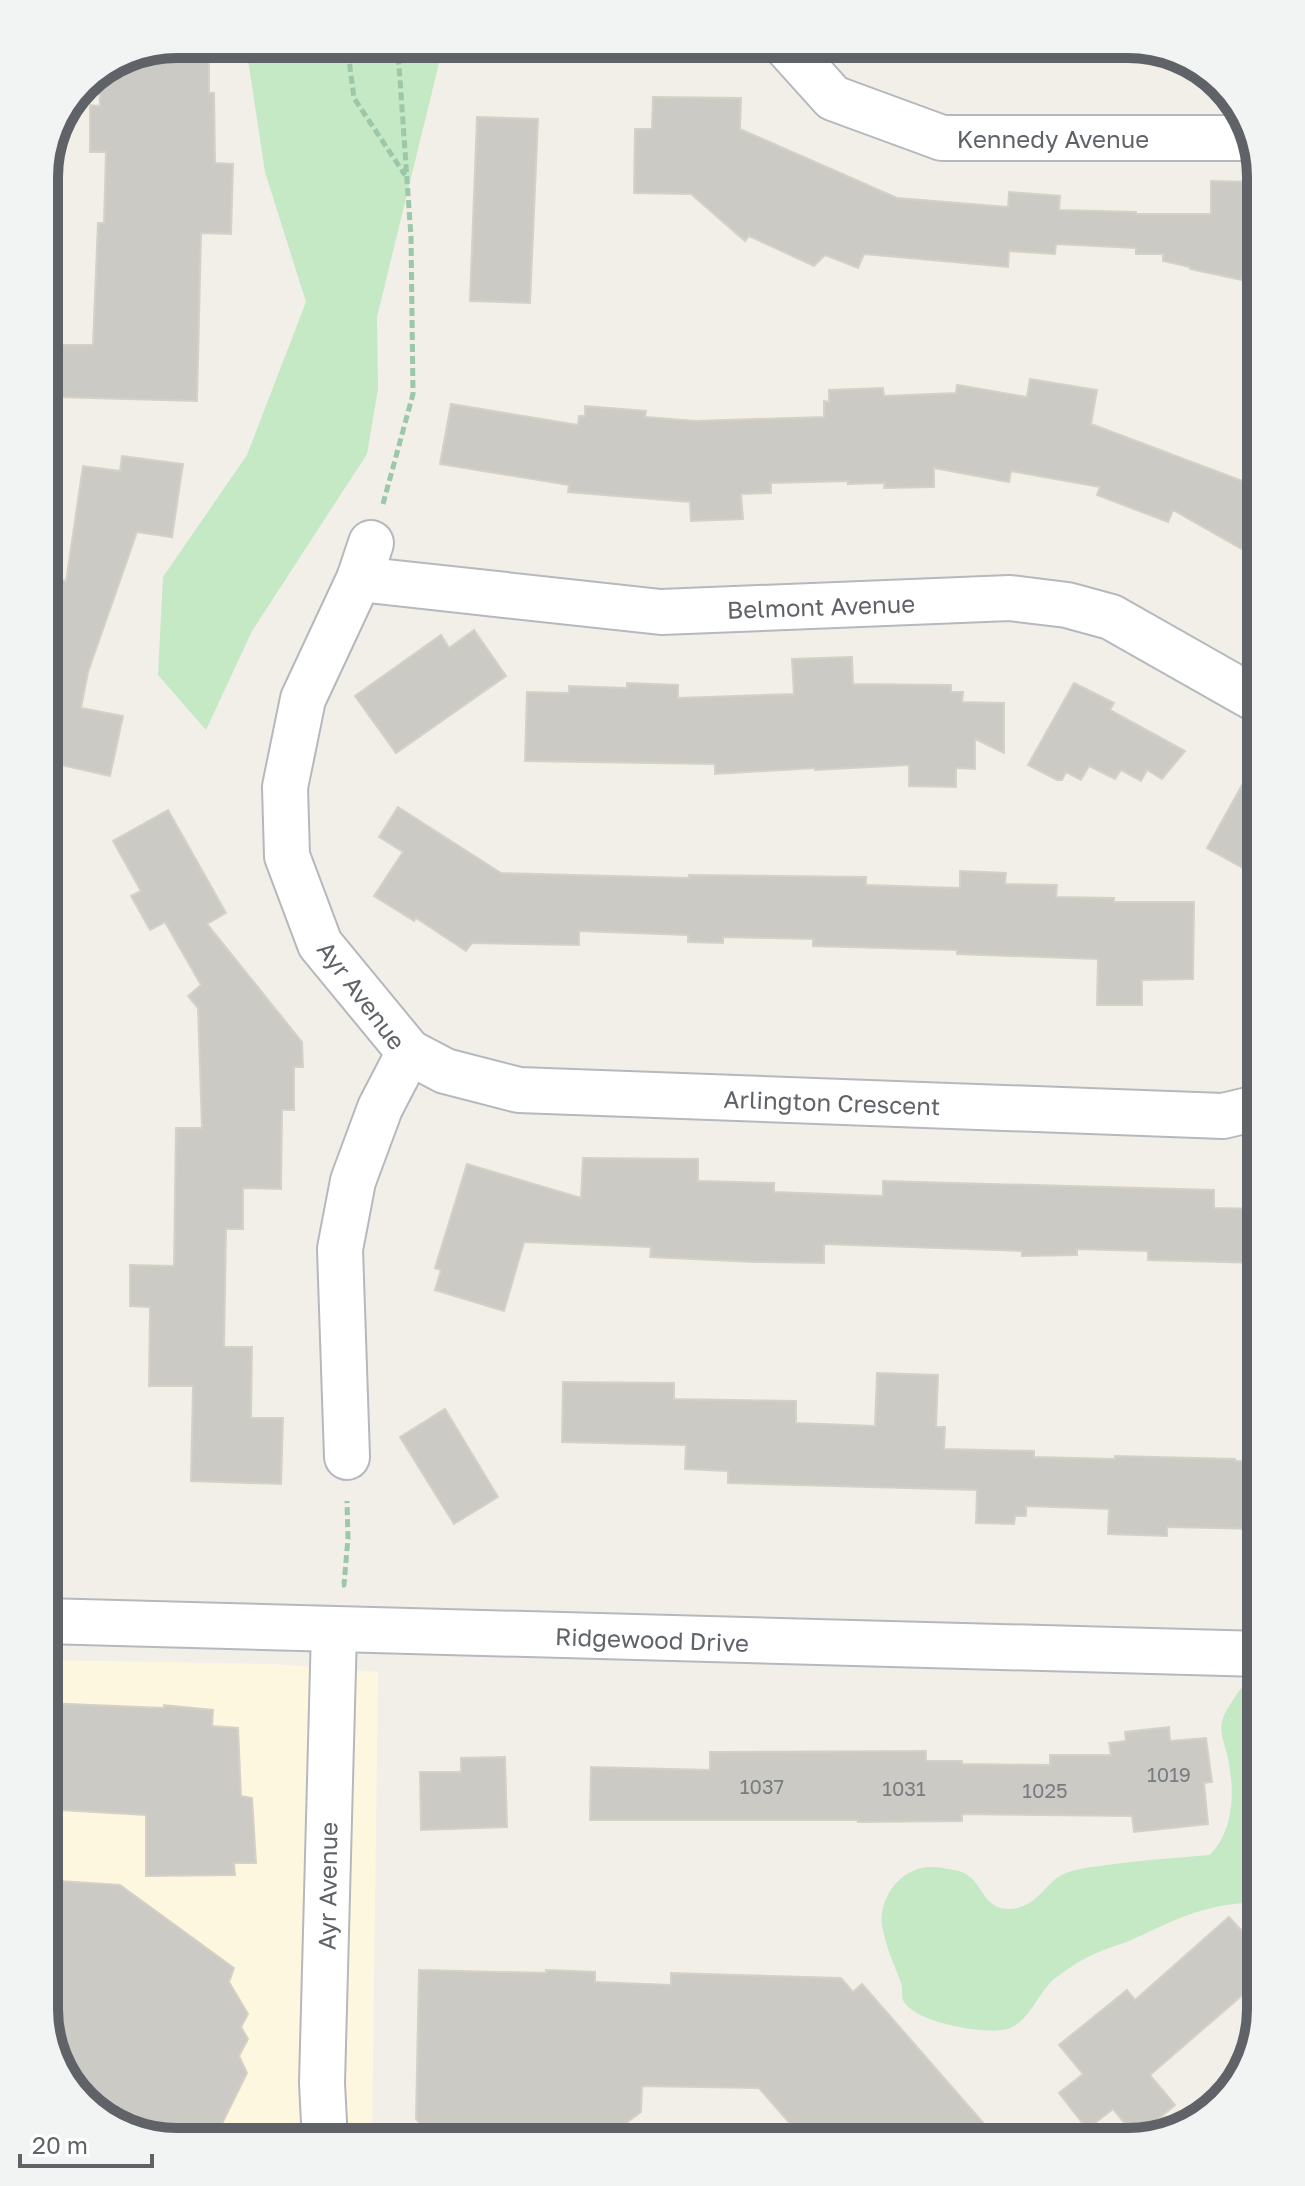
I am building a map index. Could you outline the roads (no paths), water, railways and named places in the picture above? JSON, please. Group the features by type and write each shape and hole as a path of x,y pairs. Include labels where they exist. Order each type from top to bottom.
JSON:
{"street":[{"name":"Kennedy Avenue","path":"797,58 833,98 942,138 1240,138"},
{"name":"Belmont Avenue","path":"365,561 661,612 1010,598 1067,605 1111,617 1247,694"},
{"name":"Ayr Avenue","path":"347,1457 340,1249 353,1181 380,1108 409,1052 320,944 287,856 285,787 303,699 365,561"},
{"name":"Arlington Crescent","path":"409,1052 445,1071 519,1090 1223,1116 1247,1110"},
{"name":"Ridgewood Drive","path":"58,1621 1247,1654"},
{"name":"Ayr Avenue","path":"324,2128 322,2083 334,1630"}]}
